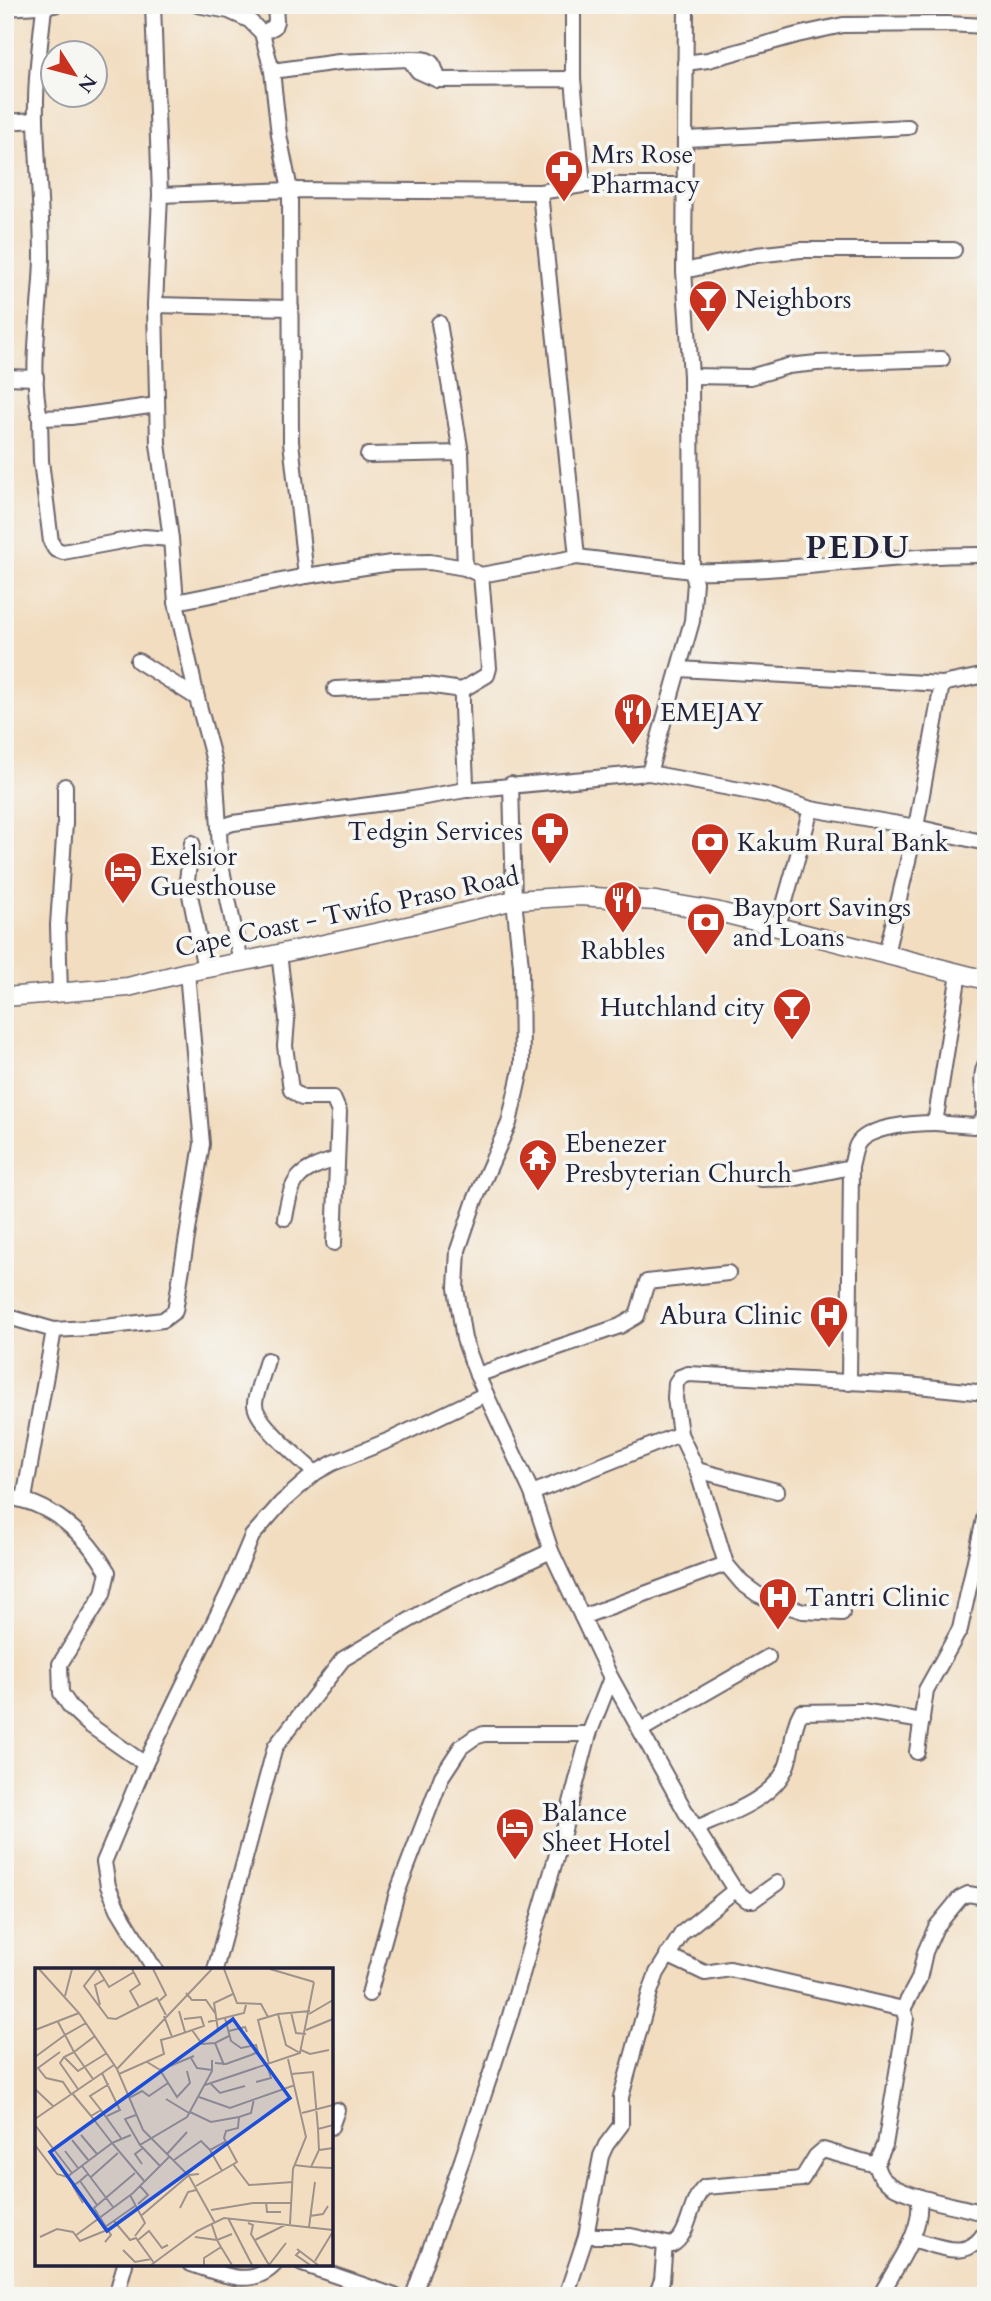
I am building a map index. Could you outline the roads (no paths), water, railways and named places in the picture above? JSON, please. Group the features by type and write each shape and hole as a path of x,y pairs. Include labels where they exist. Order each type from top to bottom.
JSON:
{"main road":[{"name":"Cape Coast - Twifo Praso Road","path":"5,997 128,987 514,900 579,896 619,897 715,911 986,980"}],"street":[{"path":"153,5 160,195 155,305 158,444 171,539 176,602 215,765 220,860 241,962"},
{"path":"197,5 229,11 249,20 262,33 272,71 279,135 290,190 291,442 306,576"},
{"path":"262,33 274,27 275,5"},
{"path":"573,5 573,79 583,184"},
{"path":"649,773 694,606 691,376 684,271 686,5"},
{"path":"6,7 50,6 38,55 36,120 42,259 36,378 41,461 51,542 55,550 63,552 144,537 171,539"},
{"path":"685,63 708,60 843,25 947,23 986,26"},
{"path":"272,71 339,62 409,59 418,71 438,80 573,79"},
{"path":"5,122 36,120"},
{"path":"687,139 908,127"},
{"path":"160,195 290,190 540,192 583,184 683,185"},
{"path":"540,192 577,557"},
{"path":"684,271 756,255 801,250 954,250"},
{"path":"155,305 291,307"},
{"path":"439,323 461,453 465,568"},
{"path":"691,376 750,377 788,366 817,363 942,359"},
{"path":"5,377 36,378"},
{"path":"40,418 71,417 157,405"},
{"path":"368,455 461,453"},
{"path":"176,602 306,576 391,563 430,562 465,568 481,575 577,557 692,571 730,572 934,555 986,555"},
{"path":"335,689 427,685 462,690 476,684 487,675 489,668 481,575"},
{"path":"138,661 197,698"},
{"path":"679,669 942,684 986,675"},
{"path":"886,954 916,827 942,684"},
{"path":"462,690 461,724 466,761 466,790"},
{"path":"219,828 233,823 511,784 649,773 766,795 811,809 916,827 986,843"},
{"path":"511,784 514,900 521,966 522,1065 509,1123 475,1200 458,1250 456,1287 464,1339 477,1375 533,1493 551,1551 582,1617 611,1678 696,1828 735,1890 751,1900 777,1882"},
{"path":"60,993 58,925 65,786"},
{"path":"778,926 811,809"},
{"path":"192,843 187,880 205,969"},
{"path":"279,953 287,1020 285,1046 291,1090 302,1098 333,1098 339,1112 334,1243"},
{"path":"5,1316 54,1330 163,1320 174,1311 202,1144 187,972"},
{"path":"935,1123 959,973"},
{"path":"849,1383 851,1167 857,1145 863,1137 874,1131 935,1123 961,1126 978,1124 984,1119 985,1098 982,1084 983,1066 986,1062"},
{"path":"285,1218 291,1187 296,1180 306,1171 337,1159"},
{"path":"761,1179 796,1178 851,1167"},
{"path":"477,1375 620,1326 637,1316 647,1282 727,1273"},
{"path":"24,1499 54,1330"},
{"path":"267,1360 255,1403 257,1415 264,1425 315,1473"},
{"path":"842,1613 803,1611 777,1603 757,1594 742,1583 726,1564 697,1470 680,1434 675,1398 676,1383 680,1377 688,1374 918,1386 986,1393"},
{"path":"154,1968 118,1909 108,1886 104,1862 145,1763 229,1591 252,1536 281,1503 315,1473 486,1394"},
{"path":"533,1493 680,1434"},
{"path":"697,1470 778,1491"},
{"path":"5,1497 24,1499 61,1519 76,1531 99,1557 108,1572 103,1594 60,1664 61,1693 71,1708 88,1724 145,1763"},
{"path":"917,1752 926,1690 960,1629 986,1510"},
{"path":"216,1968 275,1747 343,1659 437,1604 551,1551"},
{"path":"582,1617 726,1564"},
{"path":"641,1730 768,1657"},
{"path":"413,2296 509,2019 589,1734 611,1678"},
{"path":"696,1828 761,1796 780,1778 792,1751 801,1712 862,1711 922,1721"},
{"path":"369,1994 397,1893 442,1776 461,1747 484,1734 589,1734"},
{"path":"566,2296 586,2236 603,2150 621,2125 621,2097 650,1992 667,1955 682,1933 735,1890"},
{"path":"876,2165 885,2145 906,2018 903,2009 919,1979 925,1952 936,1927 960,1898 968,1894 986,1897"},
{"path":"667,1955 705,1973 730,1969 903,2009"},
{"path":"332,2124 337,2110"},
{"path":"586,2236 631,2236 672,2245 681,2238 699,2193 705,2187 802,2179 816,2156 823,2150 876,2165 883,2179 918,2196 986,2214"},
{"path":"880,2296 911,2239 921,2212 918,2196"},
{"path":"911,2239 959,2250 969,2249 980,2241 986,2230"},
{"path":"656,2296 662,2280 665,2244"},
{"path":"116,2296 124,2266"},
{"path":"198,2266 250,2279 260,2277 273,2266"},
{"path":"308,2266 396,2296"}],"place":[{"name":"Mrs Rose Pharmacy","path":"564,203"},
{"name":"Neighbors","path":"708,333"},
{"name":"EMEJAY","path":"633,746"},
{"name":"Tedgin Services","path":"550,865"},
{"name":"Kakum Rural Bank","path":"710,876"},
{"name":"Exelsior Guesthouse","path":"123,905"},
{"name":"Rabbles","path":"623,934"},
{"name":"Bayport Savings and Loans","path":"706,956"},
{"name":"Hutchland city","path":"792,1041"},
{"name":"Ebenezer Presbyterian Church","path":"538,1192"},
{"name":"Abura Clinic","path":"829,1349"},
{"name":"Tantri Clinic","path":"778,1631"},
{"name":"Balance Sheet Hotel","path":"515,1861"}],"district":[{"name":"PEDU","path":"858,547"}]}
